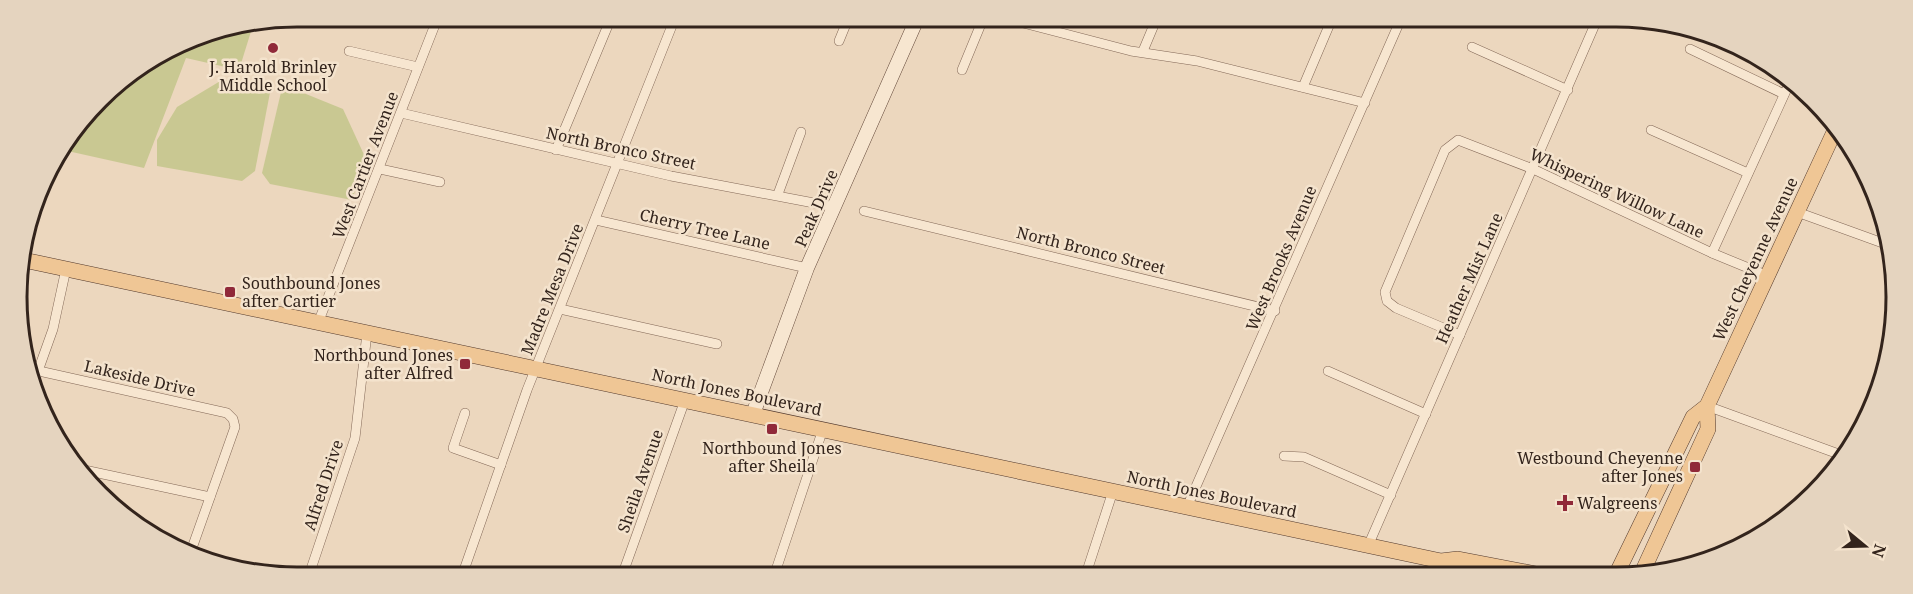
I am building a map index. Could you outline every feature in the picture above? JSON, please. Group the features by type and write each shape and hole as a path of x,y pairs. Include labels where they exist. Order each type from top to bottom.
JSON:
{"main road":[{"name":"West Cheyenne Avenue","path":"1620,567 1693,417 1707,406 1832,136"},
{"name":"North Jones Boulevard","path":"29,261 1368,546 1446,562 1458,559 1499,567"},
{"name":"West Cheyenne Avenue","path":"1645,565 1708,429 1707,406"},
{"name":"North Jones Boulevard","path":"1446,562 1451,567"}],"street":[{"name":"West Cartier Avenue","path":"318,323 434,27"},
{"path":"556,150 607,27"},
{"name":"Madre Mesa Drive","path":"465,567 536,369 671,27"},
{"path":"839,41 845,27"},
{"name":"Peak Drive","path":"753,414 807,268 914,27"},
{"path":"962,70 980,27"},
{"path":"1039,27 1131,51 1174,56 1365,103"},
{"path":"1143,51 1153,27"},
{"path":"1303,87 1328,27"},
{"name":"West Brooks Avenue","path":"1187,507 1275,311 1397,27"},
{"name":"Heather Mist Lane","path":"1368,546 1594,27"},
{"path":"1472,47 1568,90"},
{"path":"1690,49 1784,94"},
{"path":"349,51 418,67"},
{"path":"1712,254 1787,88"},
{"name":"North Bronco Street","path":"401,113 671,176 778,194 835,207"},
{"path":"1652,130 1748,173"},
{"path":"778,194 801,132"},
{"name":"Whispering Willow Lane","path":"1460,335 1396,308 1387,301 1386,286 1445,150 1454,143 1464,141 1533,169 1712,254 1768,276"},
{"path":"380,169 440,182"},
{"name":"North Bronco Street","path":"864,212 1275,311"},
{"path":"1797,212 1881,242"},
{"name":"Cherry Tree Lane","path":"596,220 807,268"},
{"path":"39,371 53,329 66,268"},
{"path":"560,309 717,344"},
{"name":"Alfred Drive","path":"312,567 355,438 367,333"},
{"name":"Lakeside Drive","path":"39,371 227,413 233,418 235,427 210,497"},
{"path":"1328,371 1426,414"},
{"name":"Sheila Avenue","path":"625,567 685,400"},
{"path":"1707,406 1836,453"},
{"path":"465,413 453,448 501,465"},
{"path":"777,567 824,429"},
{"path":"1284,456 1304,457 1391,495"},
{"path":"91,471 210,497 193,546"},
{"path":"1088,567 1113,491"}],"shaded area":[{"path":"251,31 239,70 186,58 144,168 70,152 106,106 162,63 210,41"},
{"path":"222,80 272,82 255,171 242,181 157,166 157,140 177,107"},
{"path":"282,88 306,94 343,109 366,159 352,200 270,184 262,173"}],"place":[{"name":"J. Harold Brinley Middle School","path":"273,48"},
{"name":"Southbound Jones after Cartier","path":"230,292"},
{"name":"Northbound Jones after Alfred","path":"465,364"},
{"name":"Northbound Jones after Sheila","path":"772,429"},
{"name":"Westbound Cheyenne after Jones","path":"1695,467"},
{"name":"Walgreens","path":"1565,503"}]}
